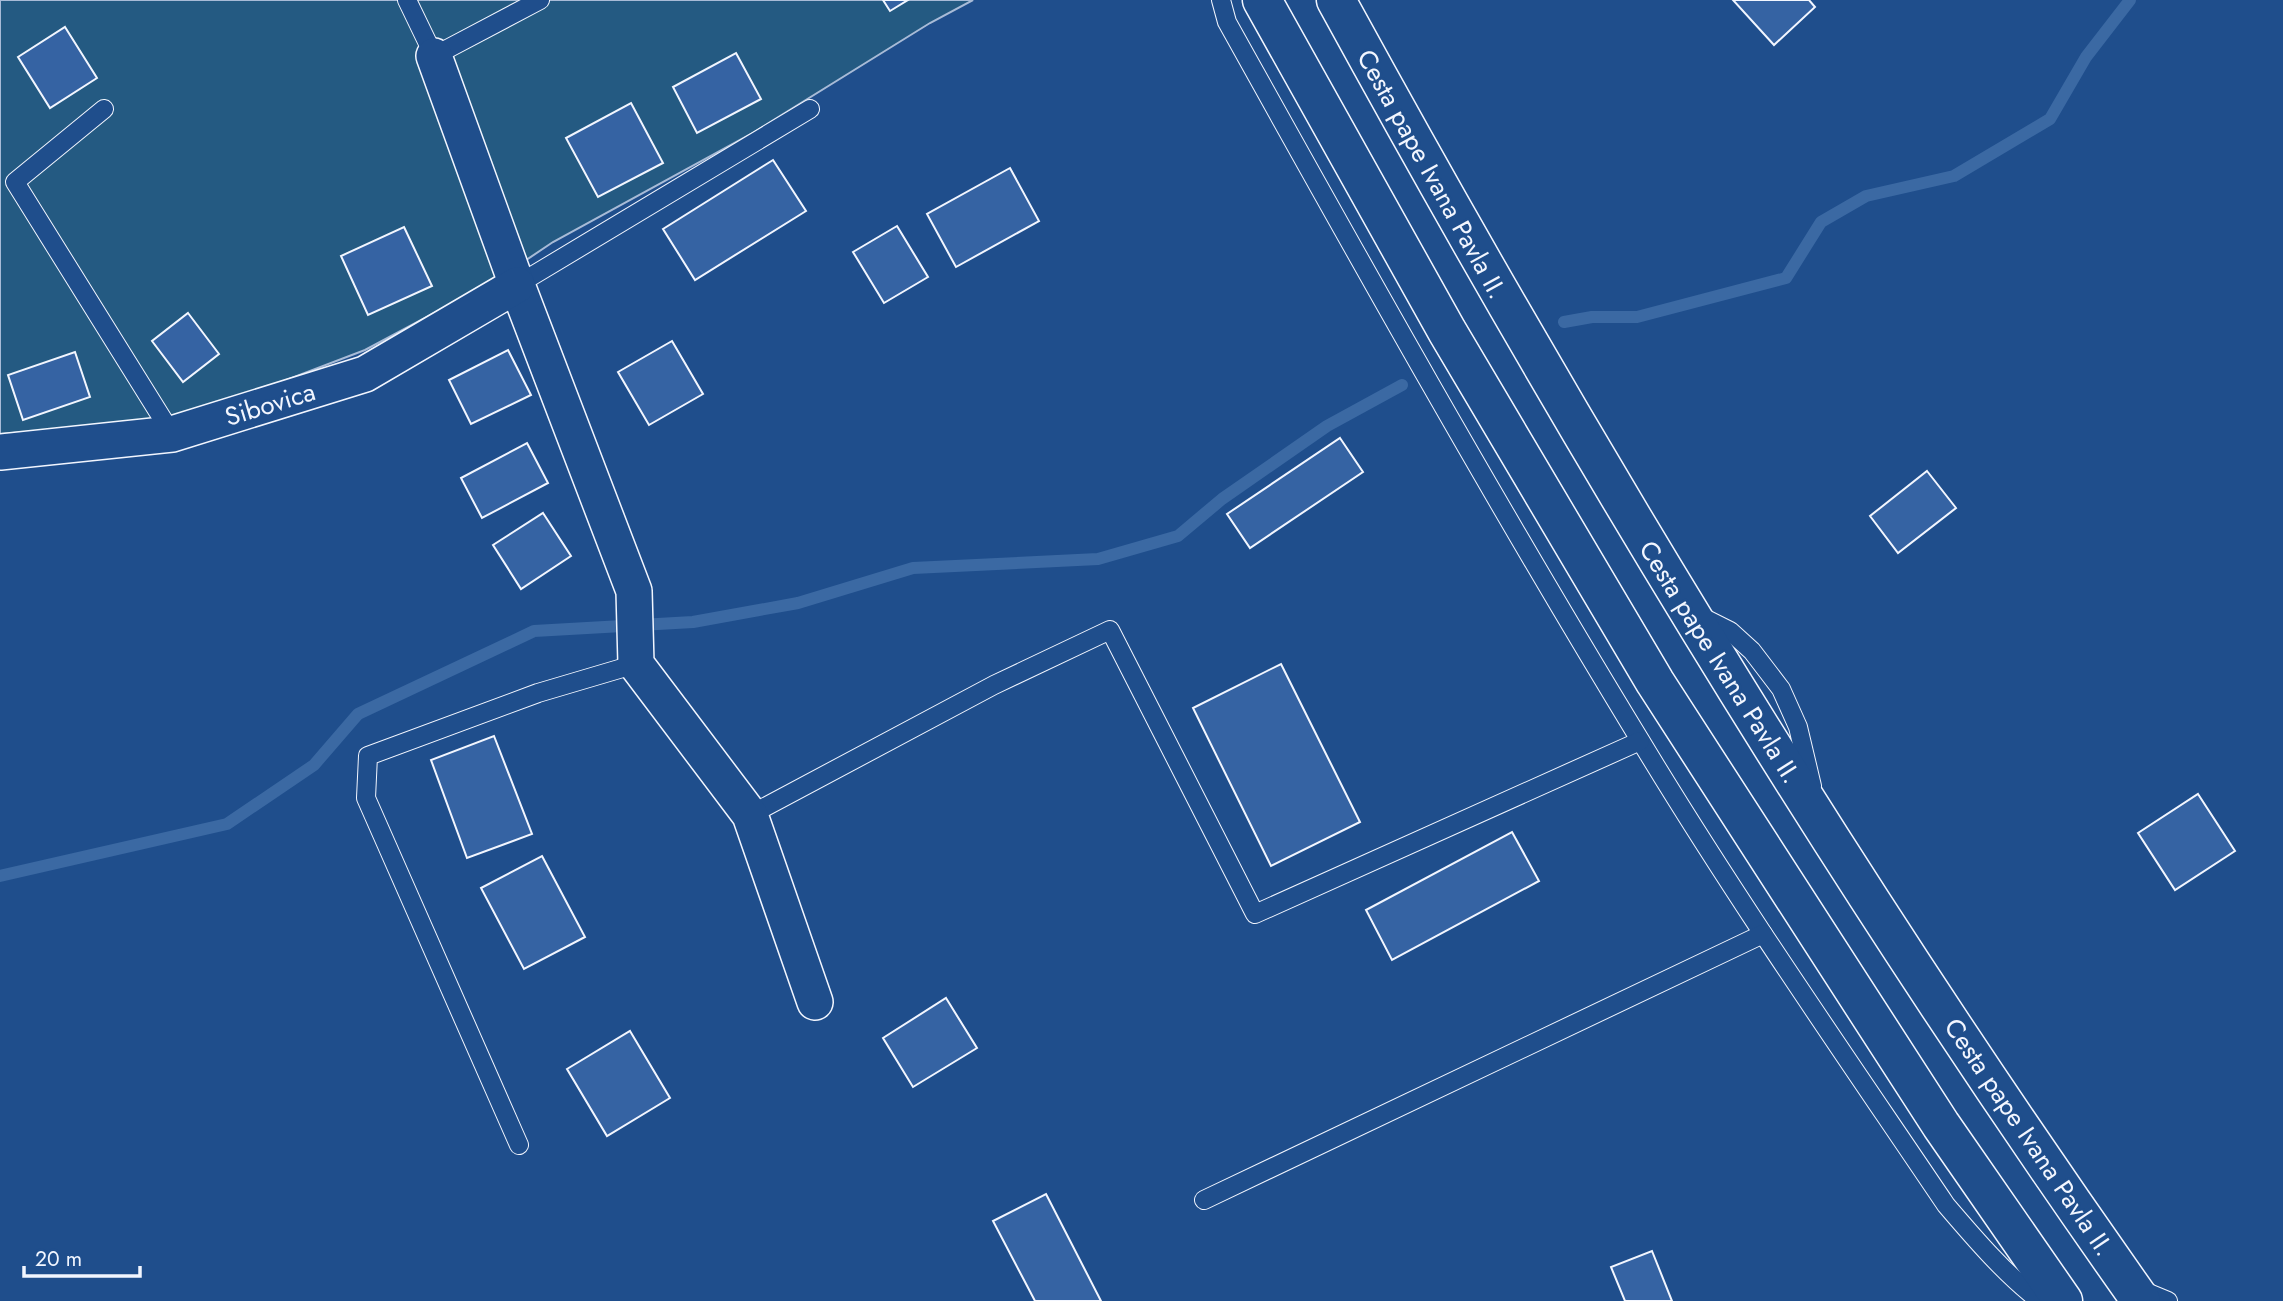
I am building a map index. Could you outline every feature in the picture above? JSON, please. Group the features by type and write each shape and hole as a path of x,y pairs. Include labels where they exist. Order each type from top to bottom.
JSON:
{"main road":[{"path":"1262,0 1447,331 1655,682 1941,1125 2063,1301"},
{"name":"Cesta pape Ivana Pavla II.","path":"1336,0 1497,291 1686,609 1825,833 1988,1079 2136,1293"}],"street":[{"path":"434,56 517,285 634,591 636,664 750,815 815,1002"},
{"name":"Sibovica","path":"0,452 172,434 365,374 517,285"}],"lane":[{"path":"407,0 434,56 540,0"},
{"path":"1214,0 1385,306 1640,741 1763,934 1945,1205 2030,1297"},
{"path":"1221,0 1227,22"},
{"path":"104,109 15,182 172,434"},
{"path":"517,285 810,109"},
{"path":"750,815 994,685 1110,630 1255,914 1640,741"},
{"path":"519,1145 366,798 368,755 538,693 636,664"},
{"path":"1204,1200 1763,934"},
{"path":"2136,1293 2168,1301"}],"shaded area":[{"path":"0,0 973,0 930,23 751,134 553,242 498,279 365,350 218,406 145,422 0,434"}],"building":[{"path":"883,0 908,0 890,11"},
{"path":"1733,0 1809,0 1815,7 1774,45"},
{"path":"65,27 97,78 50,108 18,57"},
{"path":"736,53 761,99 697,133 673,87"},
{"path":"631,103 663,163 598,197 566,138"},
{"path":"773,160 806,211 695,280 663,229"},
{"path":"1010,168 1039,221 956,267 927,214"},
{"path":"897,226 928,277 884,303 853,252"},
{"path":"404,227 432,286 368,315 341,256"},
{"path":"188,313 219,354 183,382 152,341"},
{"path":"672,341 703,394 649,425 618,372"},
{"path":"508,350 531,395 471,424 449,380"},
{"path":"75,352 90,397 23,420 8,375"},
{"path":"1340,438 1363,472 1250,548 1227,514"},
{"path":"527,443 548,483 482,518 461,478"},
{"path":"1927,471 1956,508 1898,553 1870,516"},
{"path":"543,513 571,556 521,589 493,545"},
{"path":"1281,664 1360,822 1271,866 1193,708"},
{"path":"494,736 532,834 467,858 431,760"},
{"path":"2198,794 2235,851 2175,890 2138,833"},
{"path":"1512,832 1539,881 1392,960 1366,910"},
{"path":"542,856 585,937 524,969 481,888"},
{"path":"946,998 977,1048 913,1087 883,1038"},
{"path":"630,1031 670,1098 607,1136 567,1069"},
{"path":"1046,1194 1101,1301 1035,1301 993,1221"},
{"path":"1652,1251 1672,1301 1625,1301 1611,1267"}],"waterway":[{"path":"1564,322 1592,317 1637,317 1786,278 1821,222 1866,196 1954,176 2050,119 2086,57 2130,0"},
{"path":"0,876 227,824 314,765 358,714 534,631 693,622 798,603 913,568 1098,559 1178,536 1222,499 1327,426 1402,385"}]}
